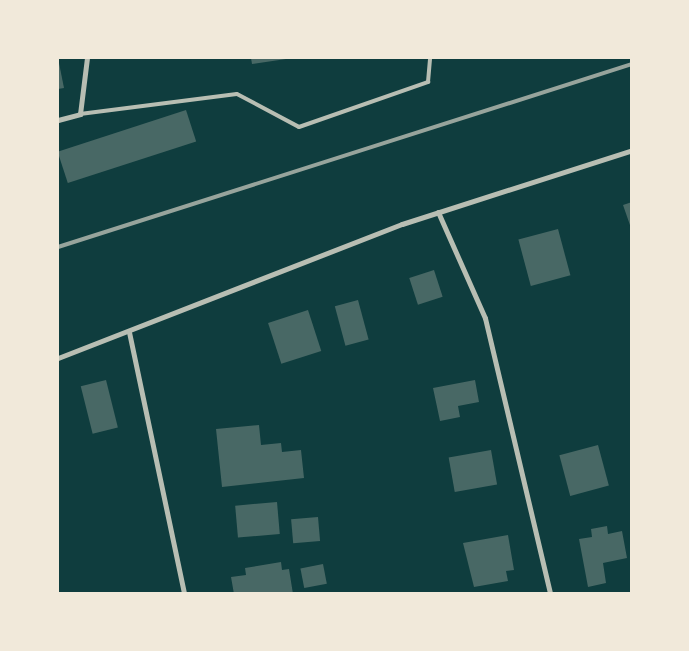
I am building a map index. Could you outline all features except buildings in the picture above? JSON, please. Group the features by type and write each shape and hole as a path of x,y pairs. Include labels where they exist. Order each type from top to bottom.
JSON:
{"street":[{"path":"58,120 80,114 87,58"},
{"path":"58,358 438,212 632,150"},
{"path":"438,212 484,318 550,594"},
{"path":"129,332 184,594"}],"lane":[{"path":"80,114 237,94 299,127 428,82 430,58"}],"railway":[{"path":"58,247 632,64"}]}
